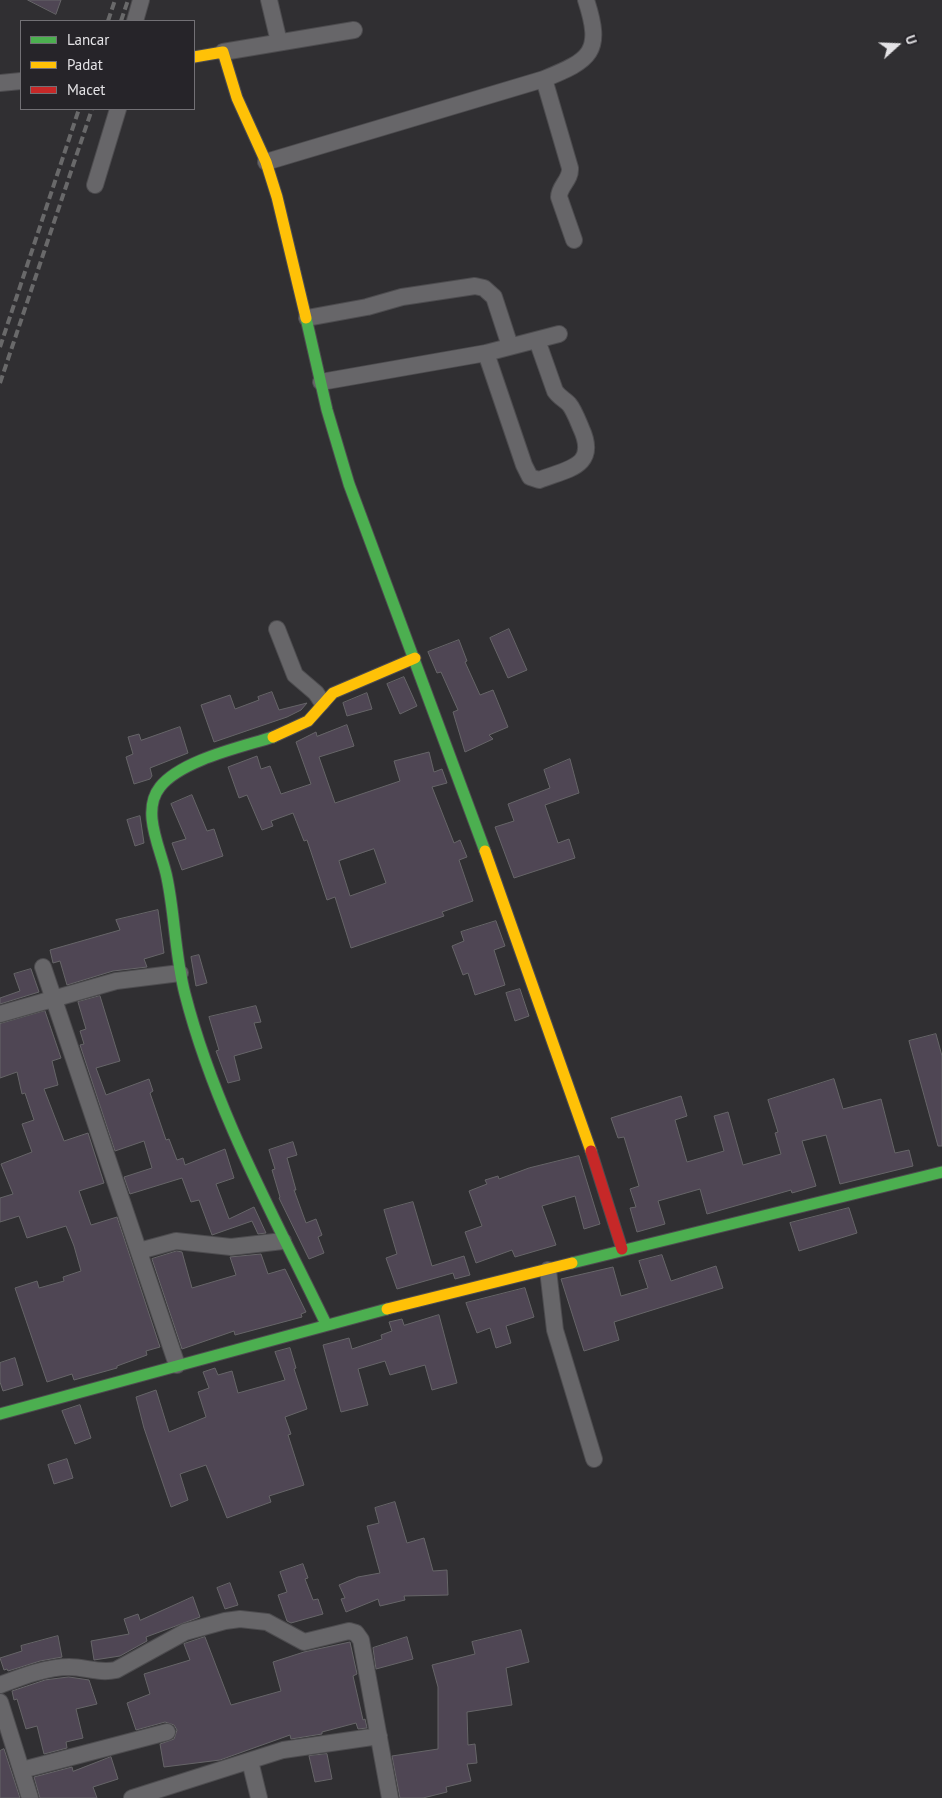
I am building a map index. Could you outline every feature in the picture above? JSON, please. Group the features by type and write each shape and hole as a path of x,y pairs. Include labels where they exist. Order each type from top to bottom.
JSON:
{"street":[{"path":"135,20 141,0"},
{"path":"271,0 279,42"},
{"path":"266,162 544,79 578,64 590,52 594,41 593,21 586,0"},
{"path":"195,57 354,30"},
{"path":"223,52 237,98 266,162 292,249 327,410 349,484 414,658 586,1136 622,1249"},
{"path":"544,79 570,168 568,178 559,192 559,197 574,240"},
{"path":"0,82 20,81"},
{"path":"95,185 118,110"},
{"path":"307,318 366,307 402,296 476,286 484,288 494,297 510,346"},
{"path":"321,382 486,353 559,334"},
{"path":"486,353 524,465 530,477 539,480 580,464 585,458 587,447 570,404 559,397 555,391 537,340"},
{"path":"277,629 295,675 316,693 322,702"},
{"path":"326,1324 283,1242 234,1137 211,1078 180,973 168,886 155,828 154,799 160,786 182,771 308,721 322,702 341,689 414,658"},
{"path":"43,967 177,1365"},
{"path":"0,1014 116,981 180,973"},
{"path":"0,1414 326,1324 497,1280 548,1270 622,1249 942,1172"},
{"path":"139,1251 176,1241 231,1247 283,1242"},
{"path":"548,1270 555,1330 594,1459"},
{"path":"0,1684 58,1668 88,1668 105,1673 116,1670 185,1632 226,1621 240,1619 267,1622 304,1642 349,1631 356,1633 361,1640 390,1798"},
{"path":"0,1702 30,1798"},
{"path":"22,1770 167,1732"},
{"path":"132,1798 283,1750 379,1736"},
{"path":"250,1761 259,1798"}],"building":[{"path":"28,0 61,0 56,14"},
{"path":"509,629 527,670 508,678 490,638"},
{"path":"459,640 467,661 465,662 480,695 493,690 508,727 489,735 493,739 465,752 453,712 458,710 441,672 437,673 428,652"},
{"path":"404,677 417,706 400,714 387,684"},
{"path":"272,692 279,710 307,703 301,710 287,717 214,742 201,705 230,695 235,709 259,700 258,697"},
{"path":"367,693 372,709 347,716 343,703"},
{"path":"347,725 354,746 319,757 335,803 400,781 394,761 429,752 434,772 442,769 447,783 432,787 454,843 460,840 467,857 459,860 473,901 442,912 444,916 351,948 335,897 327,900 307,840 304,841 293,813 271,821 273,826 262,830 247,795 239,798 228,767 257,756 261,769 270,766 281,794 311,784 296,742 316,732 317,736","holes":["374,849 386,883 350,896 339,861"]},
{"path":"180,727 188,753 150,768 152,776 150,779 134,784 126,757 133,754 128,737 139,734 141,740"},
{"path":"570,759 579,793 545,805 558,843 569,839 575,858 514,878 495,827 514,821 508,804 550,788 544,770"},
{"path":"192,795 207,831 214,829 223,856 182,870 172,843 186,839 171,804"},
{"path":"140,816 144,843 135,846 127,820"},
{"path":"158,910 164,953 144,959 147,967 113,971 67,985 60,961 53,963 50,950 120,930 116,920"},
{"path":"496,921 505,946 494,950 505,985 475,995 468,973 463,975 452,946 464,941 461,932"},
{"path":"199,955 207,983 196,986 191,957"},
{"path":"31,969 39,992 0,1004 0,998 20,991 14,974"},
{"path":"520,989 529,1016 515,1021 506,993"},
{"path":"100,996 120,1061 96,1068 106,1095 149,1079 153,1091 150,1093 166,1140 169,1139 177,1160 183,1158 185,1165 225,1149 234,1178 216,1184 229,1219 254,1207 266,1233 258,1234 252,1221 212,1235 199,1200 191,1202 182,1178 130,1194 124,1177 152,1168 144,1141 115,1151 80,1045 84,1044 80,1031 86,1029 78,1002"},
{"path":"256,1006 261,1022 254,1023 262,1048 234,1056 240,1080 228,1083 216,1051 219,1050 209,1017"},
{"path":"45,1011 61,1058 52,1061 58,1085 44,1089 64,1141 88,1133 104,1183 79,1191 91,1225 117,1217 160,1347 146,1351 147,1355 117,1366 117,1368 74,1380 72,1374 47,1382 15,1288 37,1281 39,1288 64,1281 63,1277 81,1271 74,1246 66,1226 27,1238 19,1216 0,1222 0,1198 13,1194 1,1164 32,1152 22,1124 34,1120 25,1093 22,1094 17,1072 0,1078 0,1024"},
{"path":"936,1034 942,1056 942,1146 938,1146 909,1041"},
{"path":"834,1079 843,1109 881,1099 895,1153 909,1150 913,1166 840,1184 826,1135 802,1141 816,1186 792,1193 791,1190 707,1214 700,1189 658,1201 665,1224 637,1232 630,1208 636,1207 630,1189 639,1186 624,1137 618,1138 611,1118 681,1096 687,1116 675,1120 687,1162 724,1151 714,1116 728,1112 743,1165 781,1154 775,1133 778,1132 768,1100"},
{"path":"293,1142 297,1155 287,1158 296,1190 294,1190 306,1223 316,1219 322,1235 318,1237 324,1253 309,1259 279,1198 272,1170 275,1169 269,1150"},
{"path":"579,1156 600,1224 584,1229 575,1196 542,1206 556,1245 515,1257 512,1250 476,1263 465,1232 482,1226 469,1191 487,1184 485,1180 498,1176 499,1179 529,1168"},
{"path":"413,1202 432,1266 464,1256 470,1275 455,1279 453,1273 397,1289 386,1258 397,1254 384,1210"},
{"path":"849,1208 857,1233 799,1251 790,1223"},
{"path":"177,1251 182,1252 192,1288 236,1275 230,1257 261,1254 268,1274 285,1269 306,1312 301,1314 302,1317 235,1335 234,1331 182,1349 152,1259"},
{"path":"662,1255 671,1281 716,1266 723,1288 614,1322 619,1340 584,1351 561,1279 613,1267 621,1296 648,1288 639,1261"},
{"path":"525,1288 534,1317 506,1326 511,1343 496,1348 490,1328 477,1333 466,1303"},
{"path":"439,1315 457,1383 432,1390 425,1365 390,1375 385,1361 358,1369 368,1405 341,1412 323,1345 349,1338 352,1349 382,1339 381,1335 392,1331 389,1322 402,1319 404,1325"},
{"path":"290,1348 296,1368 294,1369 307,1409 285,1417 291,1434 288,1435 304,1485 269,1496 271,1502 227,1518 206,1465 180,1474 188,1500 171,1507 144,1428 136,1397 156,1390 169,1432 206,1417 198,1392 209,1388 203,1372 215,1368 218,1375 232,1371 238,1393 285,1380 275,1352"},
{"path":"15,1358 23,1385 3,1391 0,1382 0,1363"},
{"path":"80,1405 91,1438 75,1444 62,1411"},
{"path":"67,1459 73,1478 54,1484 48,1465"},
{"path":"395,1502 407,1543 424,1538 433,1571 447,1570 448,1595 404,1596 405,1600 380,1606 378,1599 346,1612 341,1599 345,1598 339,1585 358,1577 380,1573 367,1526 379,1523 375,1508"},
{"path":"303,1564 308,1578 305,1579 313,1600 318,1599 323,1614 291,1623 287,1621 278,1595 287,1592 280,1572"},
{"path":"230,1583 238,1605 225,1609 217,1588"},
{"path":"193,1597 200,1617 146,1637 147,1641 120,1656 94,1660 91,1641 129,1634 124,1619 138,1614 140,1620"},
{"path":"521,1630 529,1662 506,1668 512,1705 467,1712 468,1745 475,1744 477,1763 467,1764 471,1781 446,1787 447,1792 423,1798 400,1798 392,1756 438,1749 438,1687 432,1665 475,1654 472,1642"},
{"path":"58,1636 62,1657 40,1661 8,1671 7,1669 4,1670 0,1658 22,1651 21,1646"},
{"path":"205,1637 231,1705 281,1691 273,1662 304,1652 350,1642 357,1674 353,1676 363,1720 365,1719 367,1728 358,1729 356,1723 322,1732 322,1734 291,1739 290,1735 220,1760 164,1767 160,1744 174,1739 177,1730 174,1725 165,1722 136,1730 127,1703 150,1694 144,1674 190,1660 184,1644"},
{"path":"407,1637 413,1659 376,1669 373,1648"},
{"path":"69,1677 89,1680 97,1704 76,1709 83,1738 66,1742 67,1748 44,1754 37,1726 26,1729 17,1699 14,1700 12,1691 45,1680"},
{"path":"4,1749 20,1798 0,1798 0,1751"},
{"path":"327,1754 332,1779 315,1782 309,1756"},
{"path":"111,1757 118,1779 93,1787 97,1798 40,1798 34,1777 72,1767 73,1771"}],"railway":[{"path":"108,20 115,0"},
{"path":"121,20 128,0"},
{"path":"0,347 79,110"},
{"path":"0,383 92,110"}],"traffic: fast":[{"path":"306,318 327,410 349,484 485,851"},
{"path":"273,737 229,750 182,769 160,787 154,797 152,820 170,892 177,951 185,994 212,1080 266,1203 326,1324"},
{"path":"572,1263 942,1172"},
{"path":"0,1414 387,1309"}],"traffic: slow":[{"path":"195,57 223,52 237,98 266,162 277,197 306,318"},
{"path":"273,737 308,721 333,693 415,658"},
{"path":"485,851 591,1151"},
{"path":"387,1309 572,1263"}],"traffic: jam":[{"path":"591,1151 622,1249"}]}
